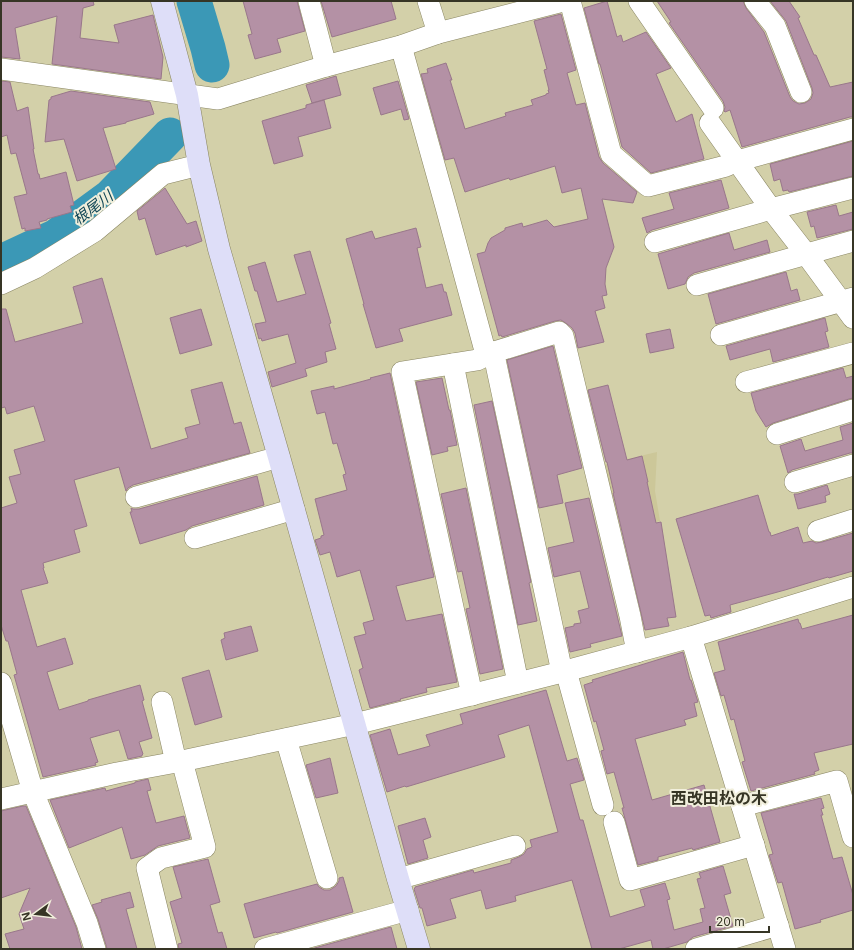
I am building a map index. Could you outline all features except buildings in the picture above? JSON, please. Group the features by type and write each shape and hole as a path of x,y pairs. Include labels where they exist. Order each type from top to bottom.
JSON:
{"street":[{"path":"162,1 187,94 199,165 219,249 419,949"},
{"path":"309,1 326,66"},
{"path":"428,1 438,33"},
{"path":"1,69 218,99 326,66 401,46 438,33 563,1"},
{"path":"570,1 611,154 648,186 726,166 737,161 853,130"},
{"path":"639,1 711,116 737,161 771,210 849,306 721,335"},
{"path":"755,1 775,26 802,92"},
{"path":"401,46 484,346 494,355 564,672 630,880 754,845"},
{"path":"1,284 35,268 95,231 163,174 199,165"},
{"path":"655,242 853,188"},
{"path":"697,285 853,241"},
{"path":"472,695 402,372 477,360 491,353 559,332 563,336 630,616 637,652"},
{"path":"746,382 853,353"},
{"path":"453,364 518,683"},
{"path":"777,434 853,410"},
{"path":"136,497 279,457"},
{"path":"795,482 853,465"},
{"path":"194,538 294,509"},
{"path":"818,531 853,520"},
{"path":"1,799 117,773 179,762 355,724 472,695 564,672 691,637 853,587"},
{"path":"691,637 785,949"},
{"path":"1,683 33,792 87,923 95,949"},
{"path":"162,702 205,847 161,858 148,868 167,949"},
{"path":"286,739 327,878"},
{"path":"742,806 837,781 853,836"},
{"path":"398,879 515,846"},
{"path":"265,949 408,910"},
{"path":"696,949 721,946 778,925"}],"shaded area":[{"path":"657,452 655,491 660,521 617,530 602,465"}],"water":[{"path":"184,1 206,1 222,48 202,56"}],"waterway":[{"name":"根尾川","path":"194,1 212,65"},
{"name":"根尾川","path":"1,262 55,237 111,196 170,135"}],"district":[{"name":"西改田松の木","path":"719,798"}]}
